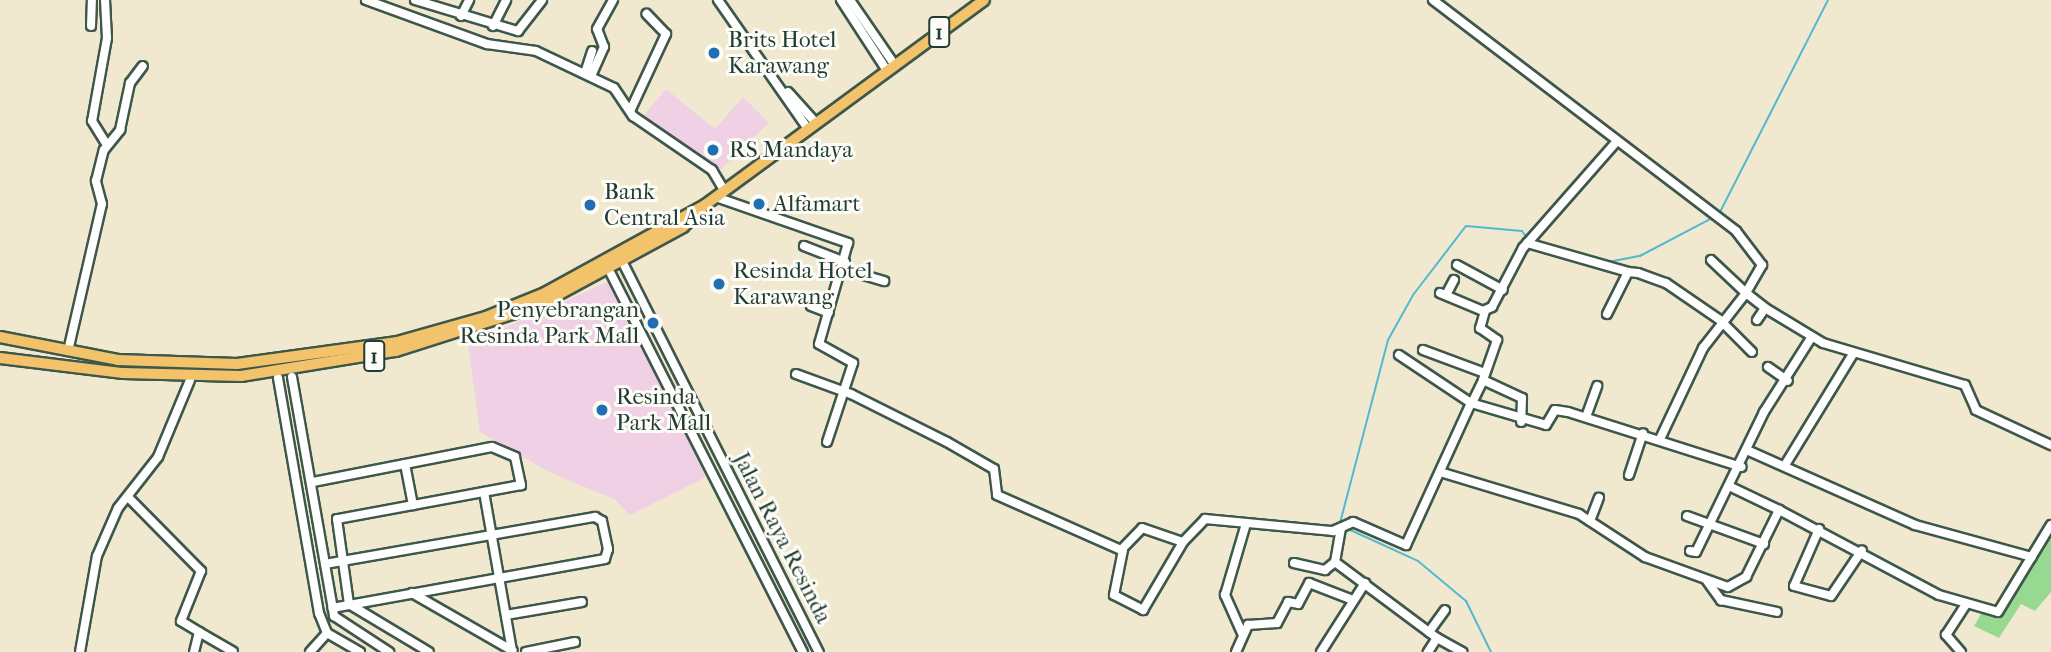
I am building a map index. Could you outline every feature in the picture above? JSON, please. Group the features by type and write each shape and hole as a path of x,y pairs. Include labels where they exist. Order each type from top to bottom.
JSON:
{"main road":[{"name":"1","path":"0,358 201,376 321,366 481,328 682,227 705,205 810,124 984,0"},
{"name":"1","path":"0,337 68,351 206,365 384,344 516,305 621,257"},
{"path":"13,360 9,349 21,341"},
{"path":"0,342 0,349"}],"street":[{"path":"90,26 93,0"},
{"path":"105,0 107,38 92,121 106,143"},
{"path":"366,0 487,44 536,51 588,75 614,88 617,99 631,108 648,129 712,170 720,194 845,239 844,265 819,344 852,360 847,392 827,442"},
{"path":"461,16 469,0"},
{"path":"493,26 506,0"},
{"path":"588,75 604,47 597,29 612,0"},
{"path":"718,0 810,124"},
{"path":"841,0 890,66"},
{"path":"850,0 890,66"},
{"path":"1433,0 1716,216 1762,265 1746,293 1720,320 1661,439"},
{"path":"418,1 431,3 493,26 523,30 539,1"},
{"path":"631,108 666,34 647,14"},
{"path":"588,75 592,51"},
{"path":"68,351 102,204 96,181 106,143 120,130 130,83 143,66"},
{"path":"786,90 800,101 810,124"},
{"path":"1183,542 1142,528 1123,550 1114,594 1143,610 1183,542 1202,519 1245,527 1344,526 1406,545 1484,376 1497,340 1480,328 1485,311 1503,290 1529,241 1616,142"},
{"path":"1529,241 1666,283 1720,320 1752,352"},
{"path":"804,246 884,281"},
{"name":"Jalan Raya Resinda","path":"621,257 819,652"},
{"path":"1711,260 1765,308 1811,338 1853,354 1965,385 1976,410 2051,445"},
{"path":"1457,265 1503,290"},
{"path":"1607,314 1628,272"},
{"name":"Jalan Raya Resinda","path":"611,275 803,652"},
{"path":"1454,280 1443,294 1485,311"},
{"path":"811,306 829,313"},
{"path":"1757,320 1765,308"},
{"path":"1690,551 1696,552 1707,524 1731,487 1749,451 1764,412 1788,381 1811,338"},
{"path":"1423,350 1484,376 1522,398 1521,422"},
{"path":"1786,465 1853,354"},
{"path":"1399,355 1471,403 1521,422 1546,425 1557,410 1643,433 1741,467"},
{"path":"1768,367 1788,381"},
{"path":"796,374 847,392 992,467 996,495 1123,550"},
{"path":"292,377 320,522 332,608 342,626 389,652"},
{"path":"278,378 304,525 327,633 360,652"},
{"path":"80,652 93,567 128,497 150,472 190,380"},
{"path":"1586,417 1597,386"},
{"path":"676,400 689,394"},
{"path":"1629,475 1643,433"},
{"path":"313,482 492,447 507,450 521,485 337,519 349,604"},
{"path":"1749,451 1786,465 1915,525 2032,557"},
{"path":"405,464 414,505"},
{"path":"1440,472 1590,521 1645,556 1707,581 1737,585 1764,544 1780,510"},
{"path":"1731,487 1966,604 2004,609 2051,525"},
{"path":"484,492 513,651"},
{"path":"128,497 201,571 181,621 233,652"},
{"path":"1590,521 1599,498"},
{"path":"1687,516 1764,544"},
{"path":"325,564 596,517 607,537 605,559 332,608"},
{"path":"304,525 320,522"},
{"path":"1294,563 1321,570 1335,562 1344,526"},
{"path":"1241,633 1225,595 1245,527"},
{"path":"1819,529 1794,586 1827,598 1845,583 1862,550"},
{"path":"759,569 772,562"},
{"path":"1335,562 1433,635 1462,652"},
{"path":"1707,581 1721,600 1777,612"},
{"path":"1236,652 1241,633 1252,622 1277,623 1288,603 1298,604 1309,583 1353,600"},
{"path":"1321,652 1365,583"},
{"path":"412,593 513,651"},
{"path":"506,615 582,602"},
{"path":"349,604 429,652"},
{"path":"1961,652 1946,635 1966,604"},
{"path":"1428,652 1445,610"},
{"path":"194,652 199,632"},
{"path":"310,652 327,633"},
{"path":"526,652 575,642"}],"shaded area":[{"name":"RS Mandaya","path":"666,89 715,129 743,97 769,123 720,170 647,128 644,115"},
{"name":"Resinda Park Mall","path":"610,281 706,477 630,515 614,499 551,473 480,432 468,344"}],"green space":[{"path":"2051,528 2051,592 2035,611 2021,604 1999,638 1974,626 1982,612 2008,606"}],"waterway":[{"path":"1719,214 1828,0"},
{"path":"1608,262 1640,256 1714,217"},
{"path":"1340,523 1388,340 1413,295 1466,226 1522,231 1527,238"},
{"path":"1346,528 1418,561 1466,601 1491,652"}],"place":[{"name":"Brits Hotel Karawang","path":"714,53"},
{"name":"RS Mandaya","path":"713,150"},
{"name":"Alfamart","path":"759,204"},
{"name":"Bank Central Asia","path":"590,205"},
{"name":"Resinda Hotel Karawang","path":"719,284"},
{"name":"Penyebrangan Resinda Park Mall","path":"653,323"},
{"name":"Resinda Park Mall","path":"602,410"}]}
